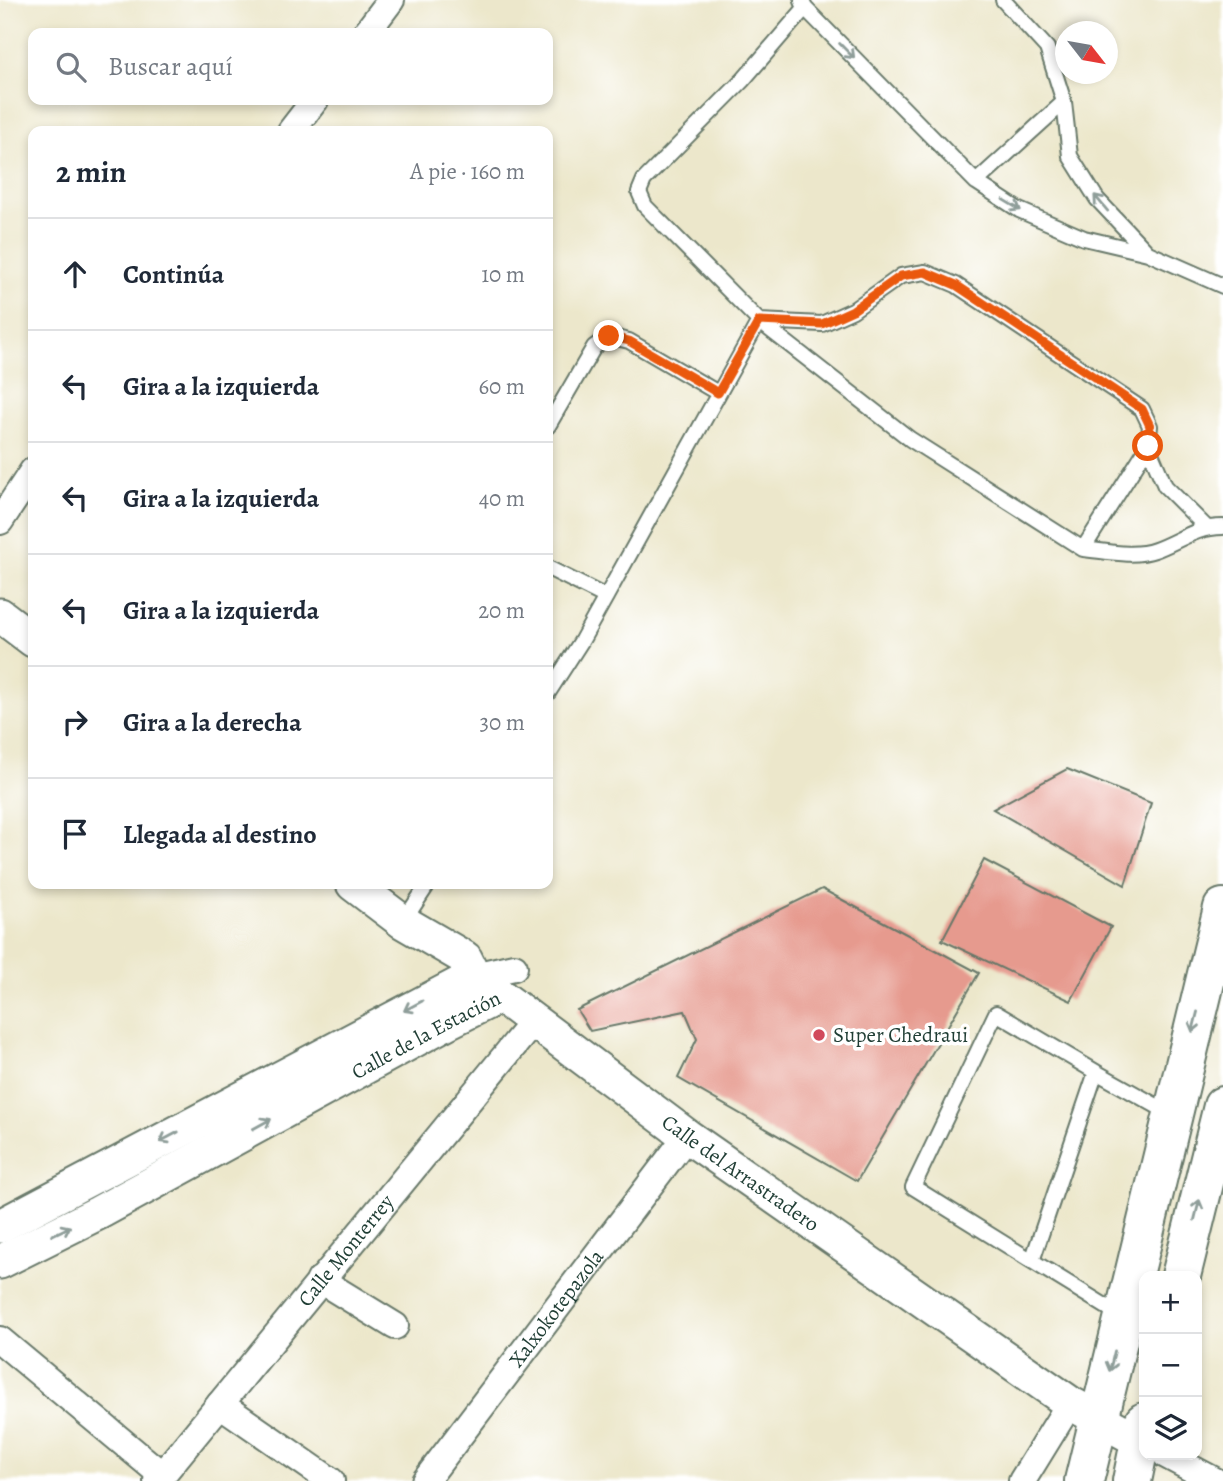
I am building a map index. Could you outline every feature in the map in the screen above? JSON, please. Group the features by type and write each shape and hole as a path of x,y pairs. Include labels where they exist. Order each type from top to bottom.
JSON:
{"main road":[{"path":"1084,1481 1084,1410 1123,1318 1223,908"},
{"path":"1182,1271 1223,1106"},
{"path":"1132,1481 1140,1460"}],"street":[{"path":"370,28 391,0"},
{"path":"294,126 311,105"},
{"path":"0,521 28,479"},
{"path":"0,614 28,636"},
{"name":"Calle del Arrastradero","path":"360,889 403,922 465,958 487,986 687,1136 1084,1410 1139,1436"},
{"name":"Calle de la Estación","path":"0,1226 487,986"},
{"name":"Calle de la Estación","path":"0,1262 98,1213 446,1023 487,986"},
{"name":"Calle Monterrey","path":"159,1478 533,1022"},
{"name":"Xalxokotepazola","path":"425,1481 687,1136"},
{"path":"320,1280 395,1326"},
{"path":"0,1340 159,1478"},
{"path":"220,1404 331,1481"},
{"path":"1022,1481 1084,1410"},
{"name":"Calle del Arrastradero","path":"1181,1460 1215,1481"}],"lane":[{"path":"1003,0 1047,48 1064,103 1070,156 1097,200 1148,253"},
{"path":"1223,286 1148,253 1084,238 1019,210 976,182 803,4 743,80 644,180 639,192 645,206 759,321 909,439 1083,549 1125,554 1153,552 1206,527 1223,527"},
{"path":"976,182 1064,103"},
{"path":"759,321 822,324 853,310 901,276 925,272 956,285 1142,409 1150,426 1148,446 1083,549"},
{"path":"553,685 606,597 759,321"},
{"path":"553,417 594,347 609,336 629,341 718,393"},
{"path":"1148,446 1165,486 1206,527"},
{"path":"553,570 606,597"},
{"path":"403,922 425,889"},
{"path":"1123,1318 913,1187 996,1013 1172,1115"},
{"path":"1032,1261 1096,1072"}],"building":[{"path":"1067,769 1151,803 1125,885 993,809"},
{"path":"984,860 1111,927 1071,1001 942,940"},
{"name":"Super Chedraui","path":"822,889 979,973 857,1181 678,1078 697,1039 685,1011 590,1031 577,1010"}],"place":[{"name":"Super Chedraui","path":"819,1035"}],"route":[{"path":"609,336 629,341 718,393 759,321 822,324 853,310 901,276 925,272 956,285 1142,409 1150,426 1148,446"}]}
